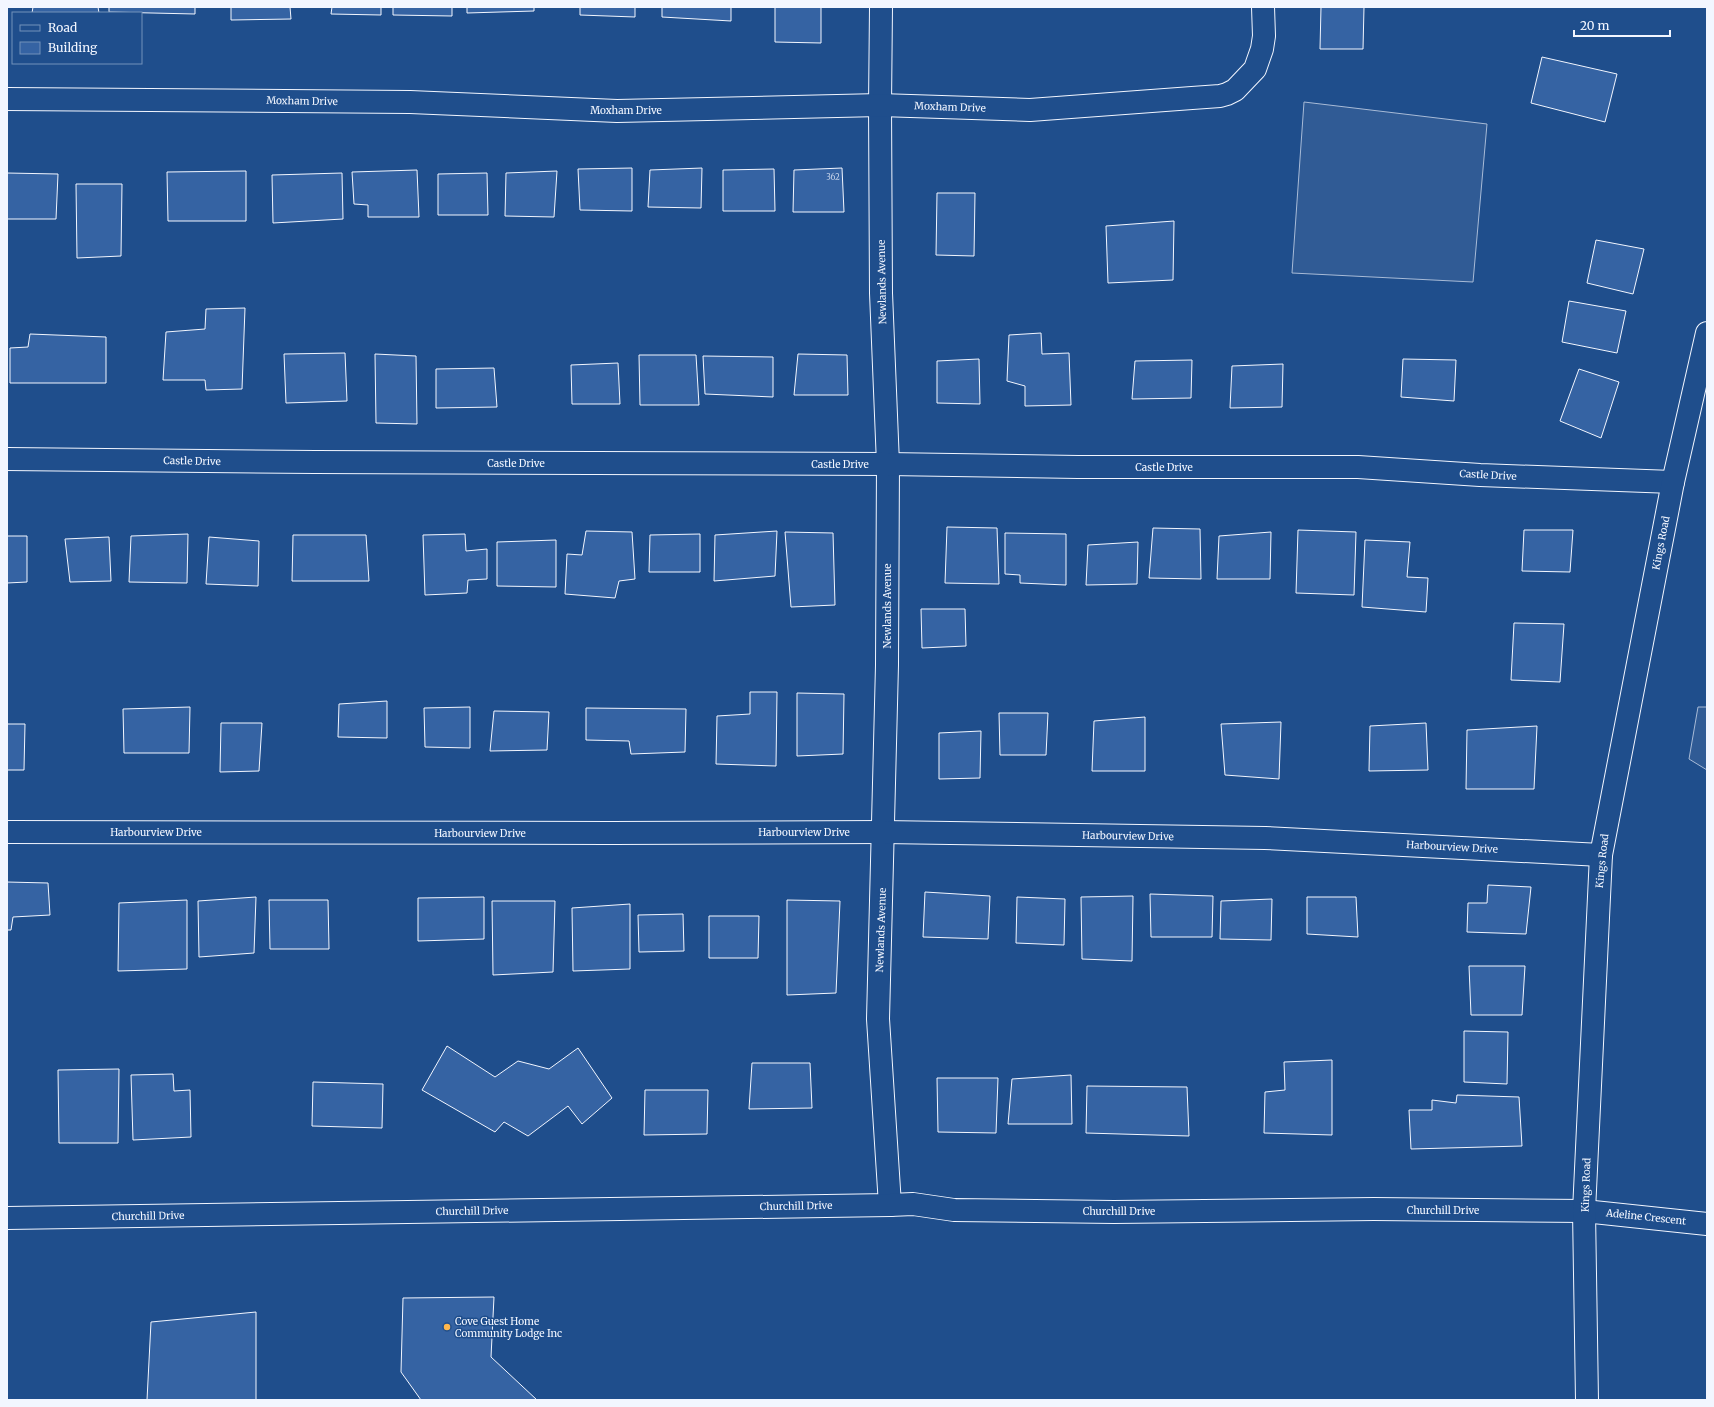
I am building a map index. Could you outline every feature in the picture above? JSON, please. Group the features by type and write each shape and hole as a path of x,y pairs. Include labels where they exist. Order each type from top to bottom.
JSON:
{"street":[{"name":"Newlands Avenue","path":"881,7 881,293 888,464 884,832 878,1019 890,1204"},
{"name":"Moxham Drive","path":"7,99 410,102 617,111 880,105 1030,110 1220,96 1234,90 1255,69 1261,56 1264,36 1263,7"},
{"name":"Kings Road","path":"1587,1400 1584,1211 1601,855 1673,482 1707,332"},
{"name":"Castle Drive","path":"7,459 330,463 1358,467 1480,475 1673,482"},
{"name":"Harbourview Drive","path":"7,832 884,832 1265,838 1601,855"},
{"name":"Churchill Drive","path":"7,1218 890,1204 914,1204 954,1210 1114,1212 1374,1209 1584,1211"},
{"name":"Adeline Crescent","path":"1584,1211 1707,1224"}],"shaded area":[{"path":"1304,102 1487,124 1473,282 1292,273"},
{"path":"1698,707 1707,707 1707,770 1689,759"}],"building":[{"path":"33,7 98,7 99,12 32,12"},
{"path":"109,7 195,7 195,14 109,12"},
{"path":"231,7 290,7 291,19 231,20"},
{"path":"332,7 381,7 381,15 331,14"},
{"path":"393,7 452,7 452,16 393,15"},
{"path":"467,7 534,7 534,11 467,13"},
{"path":"580,7 635,7 635,17 580,15"},
{"path":"662,7 731,7 731,21 662,17"},
{"path":"775,7 821,7 821,43 775,42"},
{"path":"1321,7 1364,7 1363,49 1320,49"},
{"path":"1542,57 1617,74 1605,122 1531,103"},
{"path":"632,168 632,211 580,210 578,169"},
{"path":"702,168 701,208 648,207 650,170"},
{"path":"842,168 844,212 793,212 794,170"},
{"path":"774,169 775,211 723,211 723,170"},
{"path":"417,170 419,217 368,217 368,205 354,204 352,172"},
{"path":"246,171 246,221 168,221 167,172"},
{"path":"557,171 554,217 505,216 506,173"},
{"path":"7,173 58,174 56,219 7,219"},
{"path":"342,173 343,219 273,223 272,175"},
{"path":"487,173 488,215 438,215 438,174"},
{"path":"76,184 122,184 121,256 77,258"},
{"path":"937,193 975,193 974,256 936,255"},
{"path":"1174,221 1173,280 1108,283 1106,226"},
{"path":"1596,240 1644,249 1633,294 1587,283"},
{"path":"1569,301 1626,311 1617,353 1562,342"},
{"path":"245,308 242,389 206,390 205,380 163,380 166,332 205,329 206,309"},
{"path":"1041,333 1042,354 1069,353 1071,405 1025,406 1025,386 1007,381 1009,335"},
{"path":"30,334 106,337 106,383 10,383 10,348 28,347"},
{"path":"345,353 347,401 286,403 284,354"},
{"path":"375,354 416,356 417,424 376,423"},
{"path":"798,354 847,355 848,395 794,395"},
{"path":"639,355 696,355 699,405 640,405"},
{"path":"703,356 773,357 773,397 705,394"},
{"path":"979,359 980,404 937,403 937,361"},
{"path":"1403,359 1456,360 1454,401 1401,397"},
{"path":"1192,360 1191,398 1132,399 1135,361"},
{"path":"618,363 620,404 572,404 571,365"},
{"path":"1283,364 1282,407 1230,408 1232,366"},
{"path":"494,368 497,407 436,408 436,369"},
{"path":"1579,369 1619,382 1601,438 1560,421"},
{"path":"947,527 997,528 999,584 945,583"},
{"path":"1153,528 1200,529 1201,579 1149,578"},
{"path":"1298,530 1356,532 1354,595 1296,593"},
{"path":"1524,530 1573,530 1570,572 1522,571"},
{"path":"586,531 632,532 635,579 619,581 615,598 565,594 567,554 582,555"},
{"path":"777,531 775,576 714,581 715,535"},
{"path":"785,532 833,533 835,605 791,607"},
{"path":"1271,532 1270,579 1217,579 1219,536"},
{"path":"1005,533 1066,534 1066,585 1020,583 1020,575 1005,574"},
{"path":"188,534 187,583 129,582 131,536"},
{"path":"465,534 466,551 487,549 487,579 468,580 467,593 425,595 423,535"},
{"path":"700,534 700,572 649,572 650,535"},
{"path":"293,535 366,535 369,581 292,581"},
{"path":"7,536 27,536 27,582 7,583"},
{"path":"109,537 111,581 70,582 65,539"},
{"path":"209,537 259,541 258,586 206,584"},
{"path":"556,540 556,587 497,586 497,542"},
{"path":"1365,540 1410,542 1407,577 1428,578 1426,612 1362,607"},
{"path":"1138,542 1137,584 1086,585 1088,545"},
{"path":"921,609 965,609 966,646 922,648"},
{"path":"1514,623 1564,624 1560,682 1511,680"},
{"path":"750,692 777,692 776,766 716,764 717,716 750,714"},
{"path":"797,693 844,694 843,754 797,756"},
{"path":"387,701 387,738 338,737 339,704"},
{"path":"190,707 189,753 124,753 123,709"},
{"path":"470,707 470,748 425,747 424,708"},
{"path":"586,708 686,709 685,752 631,754 629,741 586,740"},
{"path":"494,711 549,712 547,750 490,751"},
{"path":"999,713 1048,713 1046,755 1000,755"},
{"path":"1145,717 1145,771 1092,771 1094,721"},
{"path":"1281,722 1279,779 1225,775 1221,724"},
{"path":"221,723 262,723 259,771 220,772"},
{"path":"1426,723 1428,770 1369,771 1370,726"},
{"path":"7,724 25,724 24,770 7,770"},
{"path":"1537,726 1534,789 1466,789 1467,730"},
{"path":"981,731 980,778 939,779 939,733"},
{"path":"7,882 48,883 50,915 13,917 11,930 7,930"},
{"path":"1488,885 1531,887 1526,934 1467,932 1468,903 1487,903"},
{"path":"925,892 990,896 988,939 923,937"},
{"path":"1150,894 1213,896 1212,937 1151,937"},
{"path":"1133,896 1132,961 1082,959 1081,897"},
{"path":"256,897 254,953 199,957 198,901"},
{"path":"484,897 484,939 418,941 418,898"},
{"path":"1017,897 1065,899 1064,945 1016,943"},
{"path":"1307,897 1356,897 1358,937 1307,934"},
{"path":"1272,899 1271,940 1220,939 1221,901"},
{"path":"187,900 187,969 118,971 119,903"},
{"path":"269,900 328,900 329,949 270,949"},
{"path":"787,900 840,901 836,993 787,995"},
{"path":"492,901 555,901 553,972 493,975"},
{"path":"630,904 630,969 573,971 572,908"},
{"path":"683,914 684,951 639,952 638,915"},
{"path":"709,916 759,916 758,958 709,958"},
{"path":"1469,966 1525,966 1522,1015 1471,1015"},
{"path":"1464,1031 1508,1032 1507,1084 1464,1082"},
{"path":"447,1046 495,1077 518,1061 549,1069 578,1048 612,1098 582,1124 568,1106 528,1136 504,1122 495,1132 422,1090"},
{"path":"1332,1060 1332,1135 1264,1133 1265,1092 1285,1090 1284,1062"},
{"path":"752,1063 810,1063 812,1108 749,1109"},
{"path":"119,1069 118,1143 59,1143 58,1070"},
{"path":"173,1074 174,1091 190,1090 191,1137 133,1140 131,1075"},
{"path":"1071,1075 1072,1124 1008,1124 1012,1079"},
{"path":"937,1078 998,1078 996,1133 938,1132"},
{"path":"313,1082 383,1084 382,1128 312,1126"},
{"path":"1087,1086 1187,1087 1189,1136 1086,1133"},
{"path":"645,1090 708,1090 707,1134 644,1135"},
{"path":"1457,1095 1519,1097 1522,1146 1411,1149 1409,1110 1432,1110 1432,1100 1456,1103"},
{"name":"Cove Guest Home Community Lodge Inc","path":"494,1297 491,1357 537,1400 421,1400 401,1372 403,1298"},
{"path":"256,1312 256,1400 147,1400 151,1322"}],"place":[{"name":"Cove Guest Home Community Lodge Inc","path":"447,1327"}]}
